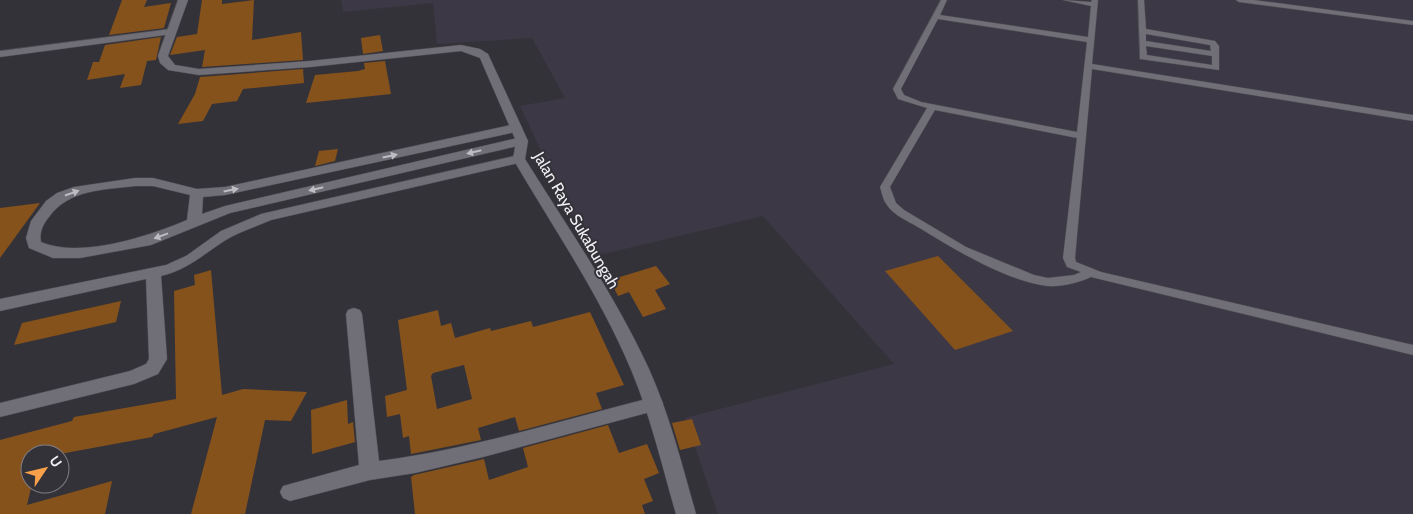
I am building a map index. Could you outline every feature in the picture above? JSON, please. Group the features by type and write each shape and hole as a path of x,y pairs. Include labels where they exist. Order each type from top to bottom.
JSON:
{"street":[{"path":"183,0 163,53 164,61 172,68 199,72 310,64 443,49 476,50 484,56 519,134"},
{"path":"0,54 170,32"},
{"path":"519,134 225,210 151,240 80,253 53,253 34,245 32,238 36,224 51,204 62,196 79,190 134,182 153,182 197,193 225,191 519,134"},
{"name":"Jalan Raya Sukabungah","path":"519,134 519,159 620,328 654,404 686,514"},
{"path":"0,305 153,273 180,265 226,234 266,218 519,159"},
{"path":"194,222 197,193"},
{"path":"0,410 134,377 152,369 158,359 153,273"},
{"path":"354,314 370,472"},
{"path":"290,492 370,472 415,465 483,449 654,404"}],"lane":[{"path":"944,0 897,89 901,97 932,107 1081,136"},
{"path":"1066,0 1095,2 1069,258 1071,264 1092,272 1413,350"},
{"path":"1141,0 1142,56 1216,67 1215,46 1209,42 1142,31"},
{"path":"1239,0 1412,24"},
{"path":"935,16 1091,40"},
{"path":"1142,43 1216,54"},
{"path":"1088,66 1413,118"},
{"path":"932,107 885,187 891,204 962,249 1031,278 1062,282 1076,279 1092,272"}],"shaded area":[{"path":"341,0 1413,0 1413,514 718,514 685,418 894,364 763,216 591,257 520,106 565,98 532,38 437,44 433,3 343,12"}],"building":[{"path":"122,0 147,0 144,7 171,3 164,28 109,35"},
{"path":"202,0 222,0 222,4 254,0 252,40 301,32 303,60 202,67 205,50 170,55 177,37 197,34"},
{"path":"380,35 383,51 363,54 361,38"},
{"path":"161,37 156,60 147,61 141,85 120,88 125,74 87,80 93,62 99,62 105,45"},
{"path":"385,61 391,94 306,103 315,75 358,71 365,69 364,63"},
{"path":"303,69 304,83 243,89 237,101 212,104 203,121 178,124 195,94 200,77"},
{"path":"338,149 335,161 315,166 319,151"},
{"path":"40,203 0,258 0,208"},
{"path":"938,256 1013,331 955,350 885,271"},
{"path":"656,266 670,284 655,290 666,309 643,317 629,292 618,296 610,280"},
{"path":"211,270 222,395 243,389 307,392 291,421 265,420 245,514 191,514 217,417 154,434 152,437 70,452 70,444 20,444 20,494 30,494 27,505 112,481 105,514 0,514 0,440 72,421 74,417 176,399 174,291 195,285 194,275"},
{"path":"121,301 116,322 14,345 22,323"},
{"path":"438,310 441,326 451,323 455,338 490,328 491,331 531,321 533,327 590,312 624,385 596,393 602,409 519,431 515,417 478,428 481,440 411,454 409,436 403,438 400,414 387,417 385,396 407,390 398,320","holes":["464,365 472,399 437,409 431,376 433,373"]},
{"path":"347,400 348,424 353,422 355,442 312,454 311,410"},
{"path":"692,419 701,445 680,450 672,423"},
{"path":"608,425 619,453 647,444 659,473 644,479 653,501 642,505 645,514 415,514 411,477 414,475 484,459 489,480 528,467 523,448"}]}
